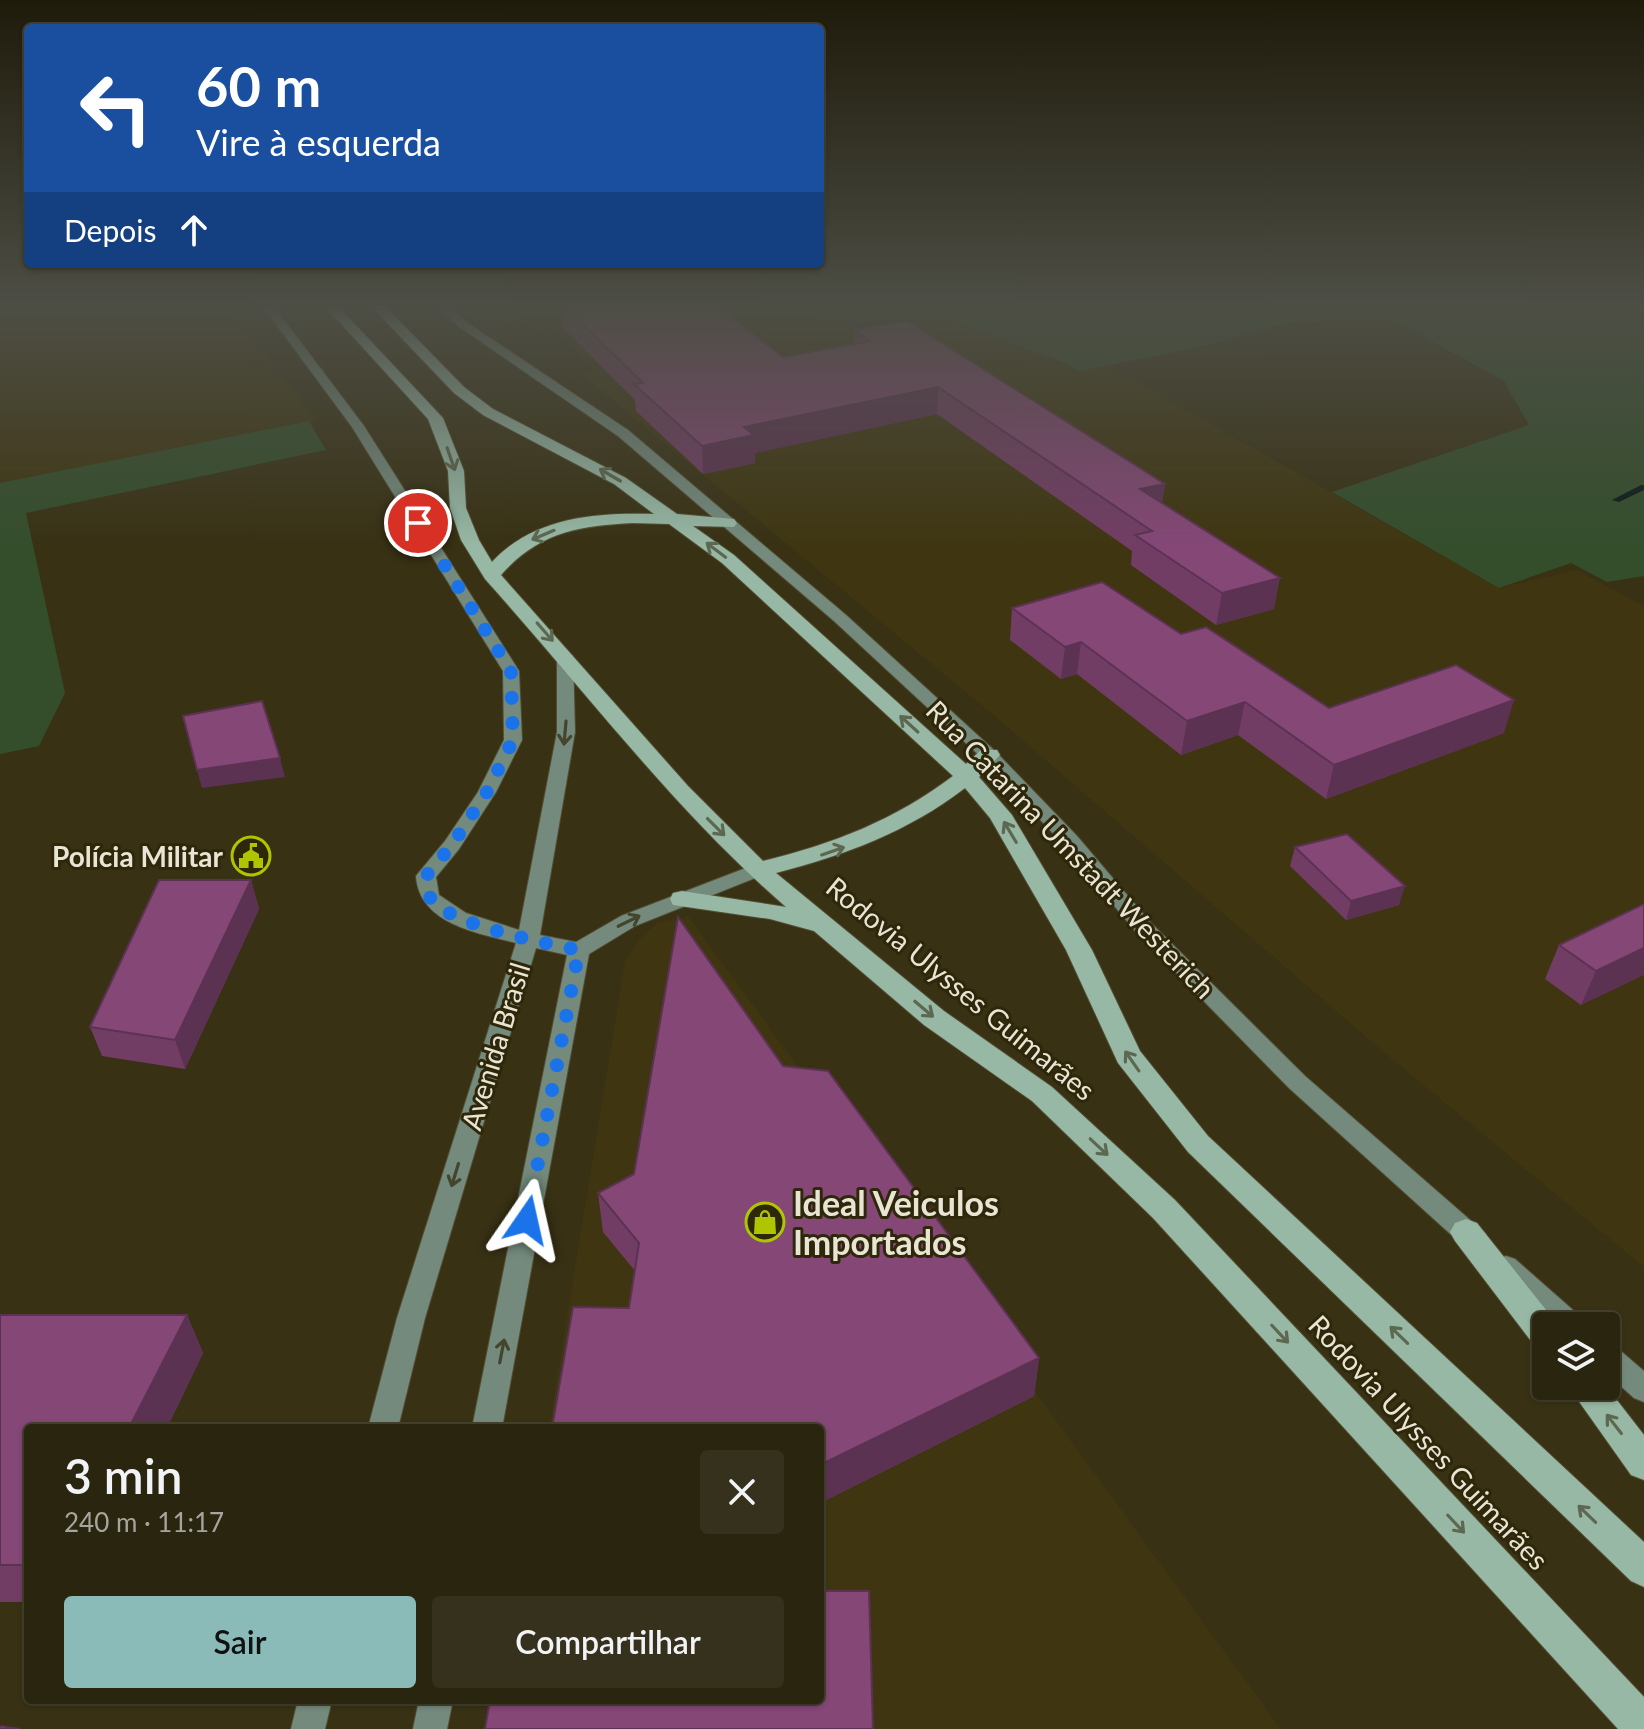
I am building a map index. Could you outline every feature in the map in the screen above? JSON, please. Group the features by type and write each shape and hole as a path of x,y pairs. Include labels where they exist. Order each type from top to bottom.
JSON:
{"highway":[{"name":"Rodovia Ulysses Guimarães","path":"404,385 435,418 456,471 458,508 470,540 491,575 680,791 758,870 934,1018 1042,1094 1164,1209 1644,1727"},
{"name":"Rodovia Ulysses Guimarães","path":"454,385 488,412 582,458 620,481 728,559 967,777 1000,815 1071,936 1128,1056 1198,1144 1644,1568"},
{"path":"491,575 500,562 519,546 566,526 636,517 728,523"},
{"path":"758,870 823,855 882,833 930,807 989,755"},
{"path":"682,899 773,911 826,928"},
{"path":"1466,1232 1532,1317"},
{"path":"1596,1400 1644,1463"}],"street":[{"path":"327,385 358,426 511,671 513,740 487,792 452,845 426,876 430,899 442,909 528,940 579,950 628,921 758,870"},
{"name":"Rua Catarina Umstadt Westerich","path":"552,385 623,433 840,618 989,755 1070,840 1143,927 1297,1082 1556,1312"},
{"name":"Avenida Brasil","path":"384,1424 411,1318 528,940 566,732 565,656"},
{"name":"Avenida Brasil","path":"488,1424 579,950"},
{"path":"1620,1368 1644,1389"},
{"path":"308,1729 314,1704"},
{"path":"430,1729 435,1704"}],"shaded area":[{"path":"0,385 289,385 317,421 0,490"},
{"path":"594,385 1142,385 1499,588 1576,570 1644,606 1644,1267 1386,1054 997,718"},
{"path":"688,916 1281,1729 500,1729 776,1704 824,1704 824,1424 550,1424 625,961 640,939 657,923"}],"green space":[{"path":"1506,385 1644,385 1644,576 1607,582 1571,563 1499,588 1332,492 1529,425"},
{"path":"309,421 326,450 26,513 65,693 39,746 0,754 0,483"}],"building":[{"path":"635,385 1008,385 1165,484 1140,489 1280,578 1222,593 1135,535 1152,531 938,387 744,427 754,435 702,446"},
{"path":"1102,582 1181,634 1206,627 1329,708 1456,665 1514,700 1334,765 1245,702 1187,721 1081,642 1065,647 1012,608"},
{"path":"262,701 280,758 197,770 183,716"},
{"path":"1347,834 1405,886 1351,901 1295,847"},
{"path":"159,880 251,880 175,1040 90,1027"},
{"path":"1644,904 1644,948 1596,971 1559,945"},
{"name":"Ideal Veiculos Importados","path":"678,917 783,1066 828,1071 1039,1358 824,1463 824,1424 553,1424 573,1307 629,1308 639,1243 598,1193 634,1174"},
{"path":"0,1315 187,1315 131,1424 24,1424 24,1565 0,1565"},
{"path":"824,1591 869,1591 873,1729 485,1729 489,1704 824,1704"}],"waterway":[{"path":"1616,500 1644,487"}],"place":[{"name":"Polícia Militar","path":"251,856"},
{"name":"Ideal Veiculos Importados","path":"765,1222"}],"route":[{"path":"418,523 511,671 514,689 513,740 487,792 452,845 426,876 430,899 442,909 464,919 528,940 579,950 527,1220"}]}
